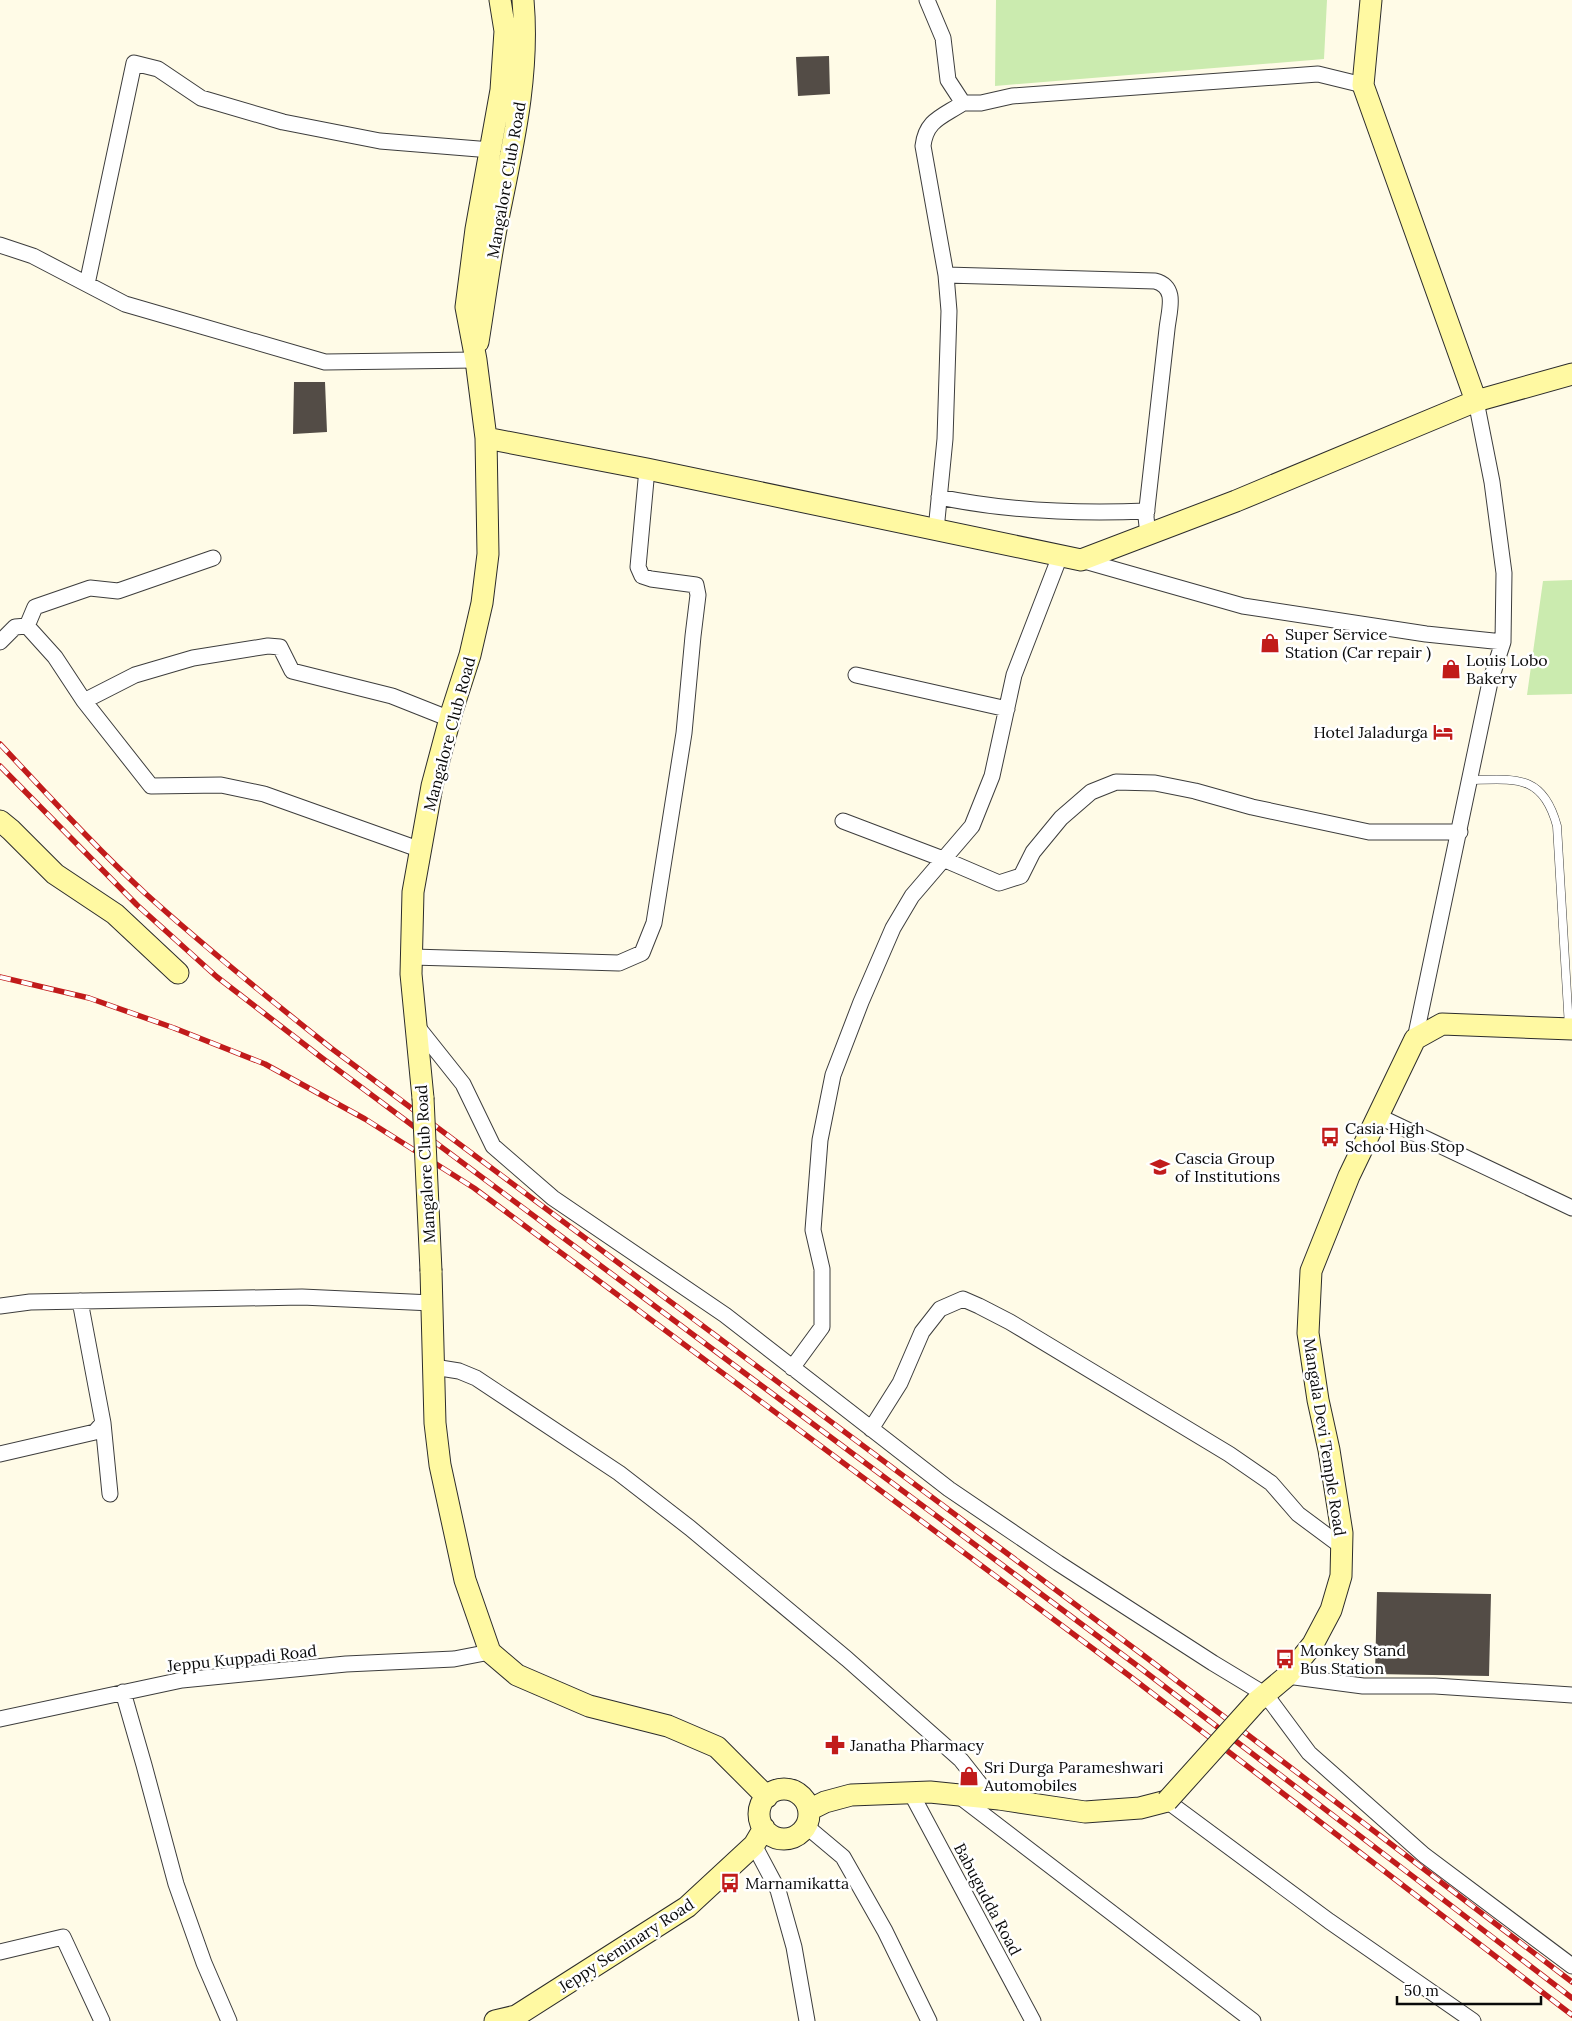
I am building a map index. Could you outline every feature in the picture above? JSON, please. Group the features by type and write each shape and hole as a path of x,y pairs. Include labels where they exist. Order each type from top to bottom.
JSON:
{"street":[{"name":"Mangalore Club Road","path":"490,1652 465,1580 440,1465 436,1423 423,1098 411,974 413,892 432,786 470,655 482,603 487,564 486,438 476,360 466,307 476,230 501,90 505,31 500,0"},
{"name":"Mangalore Club Road","path":"476,360 495,232 522,92 526,33 523,0"},
{"path":"927,0 943,38 948,80 963,103"},
{"path":"1371,0 1363,84 1476,401 1492,482 1504,573 1503,642 1490,682 1415,1039"},
{"path":"87,284 134,63 158,69 201,98 283,122 380,141 491,150"},
{"path":"936,530 944,440 949,311 946,275 923,146 925,133 930,125 963,103 981,103 1012,96 1318,74 1363,84"},
{"path":"0,245 33,256 125,304 325,362 476,360"},
{"path":"946,275 1155,281 1164,283 1168,288 1170,299 1168,321 1147,511 1148,535"},
{"path":"1081,560 1236,501 1476,401 1572,374"},
{"path":"486,438 647,469 1081,560 1243,606 1426,634 1503,642"},
{"path":"412,957 619,963 642,953 654,923 684,734 698,595 696,585 651,579 642,576 638,567 647,469"},
{"path":"938,497 1015,509 1098,512 1147,511"},
{"path":"792,1368 822,1327 822,1269 813,1230 820,1140 833,1075 861,1002 894,928 912,896 942,858 972,826 992,776 1014,675 1060,556"},
{"path":"27,626 35,607 90,588 118,591 213,558"},
{"path":"0,642 15,627 27,626"},
{"path":"27,626 56,657 84,701 151,786 221,785 264,794 421,850"},
{"path":"84,701 135,675 194,658 268,646 280,647 292,672 392,696 450,719"},
{"path":"856,675 1007,709"},
{"path":"843,821 942,858 999,883 1021,876 1033,852 1061,818 1091,792 1116,782 1155,783 1187,789 1252,806 1369,832 1460,832"},
{"path":"0,822 12,830 55,874 115,914 178,973"},
{"path":"1415,1039 1442,1024 1570,1029"},
{"path":"416,1025 463,1084 493,1146 553,1198 725,1315 949,1490 1213,1663 1261,1699 1309,1753 1424,1855 1572,1966"},
{"name":"Mangala Devi Temple Road","path":"1167,1801 1261,1699 1287,1676 1313,1644 1331,1610 1341,1576 1342,1533 1308,1333 1311,1271 1349,1176 1415,1039"},
{"path":"1378,1116 1572,1208"},
{"path":"0,1306 30,1302 302,1297 432,1303"},
{"path":"871,1429 900,1383 922,1332 940,1309 963,1299 1010,1322 1229,1454 1270,1483 1298,1514 1341,1546"},
{"path":"80,1301 103,1423 110,1494"},
{"path":"434,1367 459,1370 476,1378 594,1456 656,1500 847,1659 961,1760 991,1798"},
{"path":"0,1454 96,1432 103,1423"},
{"path":"490,1652 517,1674 589,1706 668,1726 717,1747 767,1797"},
{"name":"Jeppu Kuppadi Road","path":"0,1719 182,1680 346,1664 454,1659 490,1652"},
{"path":"1287,1676 1363,1686 1435,1686 1572,1695"},
{"path":"122,1692 176,1884 204,1963 229,2021"},
{"path":"807,2021 794,1947 778,1890 759,1837 759,1812 767,1797 777,1791 785,1790 794,1792 805,1802 807,1818 844,1857 885,1931 929,2021"},
{"path":"759,1837 770,1835 782,1839 791,1838 801,1833 807,1818 825,1802 851,1795 911,1793 958,1795 1085,1812 1140,1808 1167,1801 1329,1920 1473,2021"},
{"name":"Babugudda Road","path":"911,1793 1033,2021"},
{"path":"958,1795 1253,2021"},
{"name":"Jeppy Seminary Road","path":"495,2021 515,2019 687,1907 759,1837"},
{"path":"0,1952 63,1937 102,2021"}],"lane":[{"path":"1470,780 1507,779 1530,785 1544,794 1553,809 1557,826 1570,1029"}],"green space":[{"path":"996,0 1327,0 1324,59 995,86"},
{"path":"1572,580 1572,694 1527,695 1543,581"}],"building":[{"path":"829,56 830,94 798,96 796,57"},
{"path":"294,382 325,382 327,432 293,434"},
{"path":"1377,1592 1491,1594 1489,1676 1375,1674"}],"railway":[{"path":"0,744 90,839 146,894 191,934 331,1048 1143,1655 1572,1982"},
{"path":"0,766 137,905 217,977 322,1058 1135,1664 1572,1998"},
{"path":"0,977 89,998 174,1028 265,1064 365,1119 474,1188 1127,1674 1572,2015"}],"place":[{"name":"Super Service Station (Car repair )","path":"1270,643"},
{"name":"Louis Lobo Bakery","path":"1451,669"},
{"name":"Hotel Jaladurga","path":"1443,732"},
{"name":"Casia High School Bus Stop","path":"1330,1137"},
{"name":"Cascia Group of Institutions","path":"1160,1167"},
{"name":"Monkey Stand Bus Station","path":"1285,1659"},
{"name":"Janatha Pharmacy","path":"835,1745"},
{"name":"Sri Durga Parameshwari Automobiles","path":"969,1776"},
{"name":"Marnamikatta","path":"730,1883"}]}
